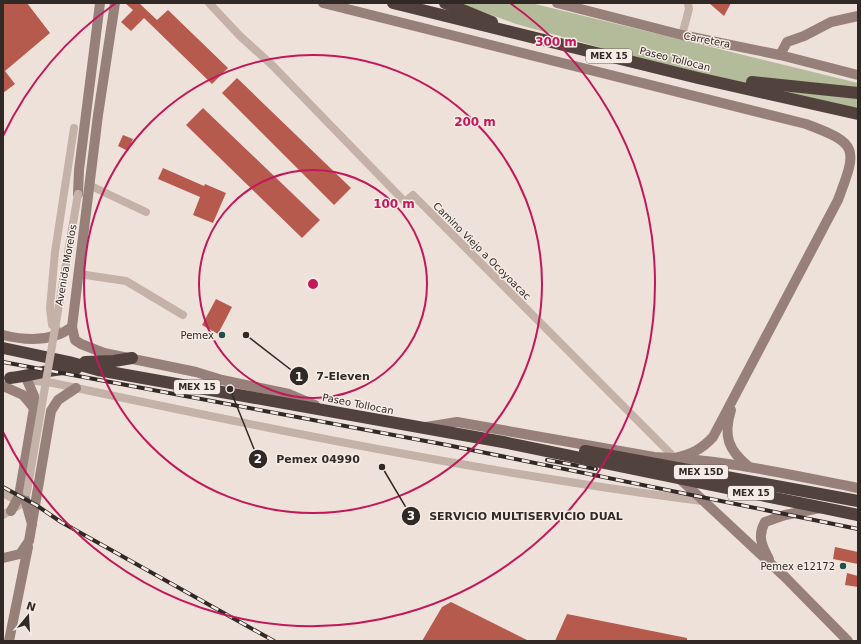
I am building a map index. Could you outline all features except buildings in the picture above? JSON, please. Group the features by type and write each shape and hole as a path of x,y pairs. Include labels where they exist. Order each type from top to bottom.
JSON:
{"highway":[{"name":"Paseo Tollocan","path":"393,3 698,78 858,114"},
{"path":"445,3 521,34"},
{"path":"698,78 858,93"},
{"name":"Paseo Tollocan","path":"3,348 69,362 98,370 324,409 544,450"},
{"path":"69,362 114,362 132,358"},
{"path":"5,380 40,373 54,368 98,370"},
{"path":"5,380 27,380"},
{"name":"MEX 15","path":"544,450 858,515"},
{"name":"MEX 15D","path":"544,450 586,452 858,501"}],"main road":[{"name":"Avenida Morelos","path":"78,190 79,170 100,3"},
{"name":"Avenida Morelos","path":"70,329 79,274 115,3"},
{"path":"323,3 806,124 826,131 848,146 852,158 850,168 838,200 713,437 703,448 690,454 675,458"},
{"name":"Carretera","path":"557,3 682,35 780,55 858,75"},
{"path":"780,55 787,42 804,36 830,22 858,16"},
{"path":"78,190 93,161"},
{"path":"3,335 32,339 48,338 70,329 75,340 104,353 196,372 222,380 289,394 324,409"},
{"path":"5,380 23,395 34,408"},
{"path":"27,380 34,396 34,408 23,498 32,526"},
{"path":"9,641 32,526 51,411 58,400 76,388"},
{"path":"734,398 729,417 729,443 736,457 749,467"},
{"path":"420,428 457,422 654,457 675,458 749,467 858,488"},
{"path":"680,479 773,566 848,641"},
{"path":"7,513 23,498"},
{"path":"773,566 760,540 761,529 765,522 785,515 823,508"},
{"path":"3,558 20,554 29,541"},
{"path":"3,558 15,564 21,576"}],"street":[{"name":"Camino Viejo a Ocoyoacac","path":"210,3 240,36 272,65 405,202 413,196 675,458"},
{"path":"682,35 689,9 688,3"},
{"path":"70,329 59,330 52,325 50,308 55,252 74,128"},
{"path":"91,186 146,212"},
{"name":"Avenida Morelos","path":"23,498 78,190"},
{"path":"79,274 126,281 183,315"},
{"path":"27,380 76,388 423,457 596,487 702,501"},
{"path":"3,493 23,498"}],"green space":[{"path":"458,3 531,3 858,83 858,110 721,81 516,24"}],"railway":[{"path":"3,362 447,445 858,529"},
{"path":"547,460 596,469"},
{"path":"3,487 36,505 61,522 274,641"}],"place":[{"name":"Pemex","path":"222,335"},
{"name":"7-Eleven","path":"246,335"},
{"name":"Pemex 04990","path":"230,389"},
{"name":"SERVICIO MULTISERVICIO DUAL","path":"382,467"},
{"name":"Pemex e12172","path":"843,566"}]}
